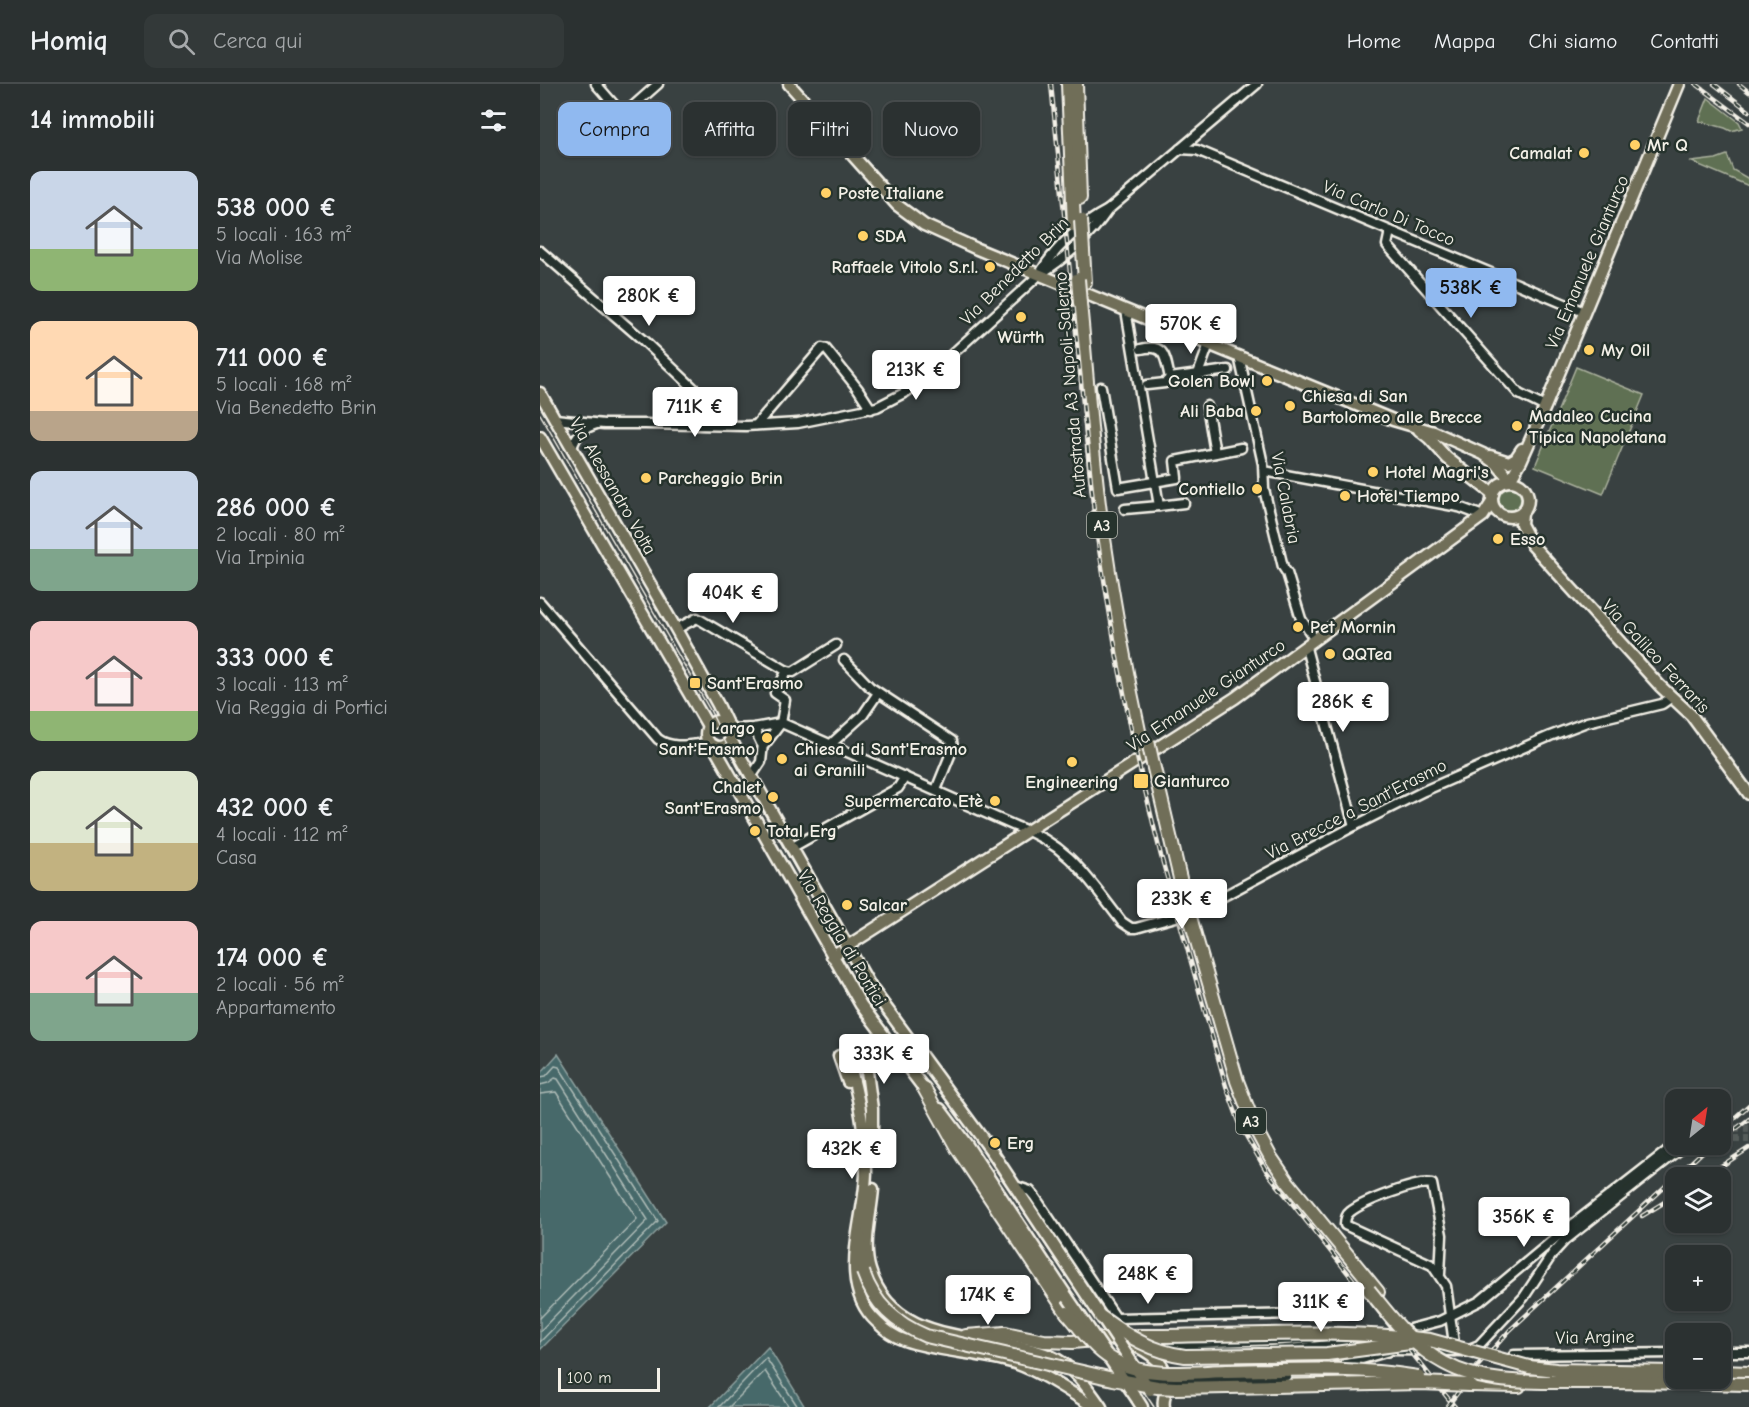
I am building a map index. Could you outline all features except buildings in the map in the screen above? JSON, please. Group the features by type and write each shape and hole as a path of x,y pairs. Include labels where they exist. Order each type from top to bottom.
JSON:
{"highway":[{"name":"Autostrada A3 Napoli-Salerno","path":"1068,84 1100,509 1116,618 1185,913 1243,1101 1256,1130 1287,1181 1396,1323 1420,1346 1442,1362 1468,1374 1505,1380 1749,1384"},
{"name":"Autostrada A3 Napoli-Salerno","path":"1076,84 1077,223"},
{"path":"924,1088 963,1158 1067,1313 1098,1350 1120,1364 1140,1370 1174,1372 1354,1369 1389,1372 1469,1385"},
{"path":"859,1236 863,1272 871,1292 888,1313 912,1330 939,1340 1137,1384 1176,1388 1421,1383 1749,1389"},
{"name":"Autostrada A3 Napoli-Salerno","path":"1373,1291 1421,1341 1447,1358 1473,1369 1495,1375 1526,1377 1665,1378"},
{"path":"1101,1317 1126,1335 1149,1347 1167,1353 1193,1357 1327,1354 1416,1342 1452,1348"},
{"path":"966,1336 1062,1342 1138,1336 1352,1334 1422,1339 1508,1362 1556,1370 1665,1372"},
{"path":"1731,1372 1749,1373"},
{"path":"1731,1378 1749,1379"}],"main road":[{"name":"Via Galileo Ferraris","path":"789,84 888,196 910,215 944,235 1209,344 1434,432 1493,460 1510,480"},
{"name":"Via Emanuele Gianturco","path":"1510,480 1545,406 1676,85"},
{"name":"Via Alessandro Volta","path":"540,393 676,629 718,705 729,730"},
{"name":"Via Galileo Ferraris","path":"1414,426 1429,438 1447,458 1461,468 1497,506 1521,536 1691,715 1749,794"},
{"path":"1482,454 1506,462 1512,461 1534,431"},
{"path":"540,437 708,726"},
{"path":"1461,468 1454,461 1452,454 1456,448 1468,448"},
{"name":"Via Emanuele Gianturco","path":"1525,452 1525,488"},
{"path":"1510,480 1518,482 1525,488 1528,501 1522,513 1514,517 1497,506 1499,484 1510,480"},
{"name":"Via Emanuele Gianturco","path":"832,956 1226,704 1306,648 1497,506"},
{"name":"Via Galileo Ferraris","path":"1522,513 1521,524 1532,545"},
{"path":"716,721 729,730 722,747 711,744 706,732 708,726 716,721"},
{"name":"Via Reggia di Portici","path":"729,730 751,777 880,1001 973,1124 1101,1317 1153,1385 1163,1407"},
{"name":"Via Reggia di Portici","path":"711,744 861,1005 967,1145 1140,1403"},
{"path":"852,1053 867,1124 873,1176 867,1250 869,1270 888,1302 902,1315 918,1325 937,1332 966,1336"},
{"path":"852,1053 867,1124"},
{"path":"852,1053 870,1089 866,1187 855,1271 860,1299 872,1318 887,1332 903,1339 1014,1363 1047,1378 1094,1407"},
{"path":"1118,1338 1156,1359 1163,1367 1167,1385 1162,1399 1163,1407"},
{"path":"1005,1339 1032,1351 1051,1356 1064,1365 1082,1381 1101,1407"},
{"path":"1000,1360 1032,1351"}],"street":[{"path":"596,84 623,115 658,84"},
{"path":"1180,149 1257,84"},
{"name":"Via Benedetto Brin","path":"555,419 604,424 756,425 815,421 871,409 897,397 926,378 1040,275 1047,261 1062,245 1093,218 1108,210 1180,149"},
{"name":"Via Carlo Di Tocco","path":"1180,149 1197,150 1584,312"},
{"path":"1390,231 1387,245 1520,394 1545,406"},
{"path":"540,251 644,341 724,417 726,425"},
{"path":"1126,310 1159,506"},
{"path":"1198,374 1209,344"},
{"path":"1141,349 1153,346 1160,349 1165,356 1170,378"},
{"path":"756,425 822,348 852,381 871,409"},
{"name":"Via Calabria","path":"1239,356 1264,471 1264,489 1283,567 1287,573 1301,619 1315,640"},
{"path":"1147,385 1165,383 1170,378 1228,370"},
{"path":"1101,387 1118,488 1177,478 1175,461 1240,448"},
{"path":"1207,406 1215,453"},
{"name":"Via Benedetto Brin","path":"572,448 576,438 583,430 590,426 604,424"},
{"path":"1264,471 1459,507 1483,516"},
{"path":"1125,509 1184,503"},
{"path":"540,602 658,739 673,745 711,744"},
{"path":"676,629 697,618 793,672 836,645"},
{"path":"1306,648 1354,826"},
{"path":"844,660 865,683 878,693 952,741 952,748 936,790"},
{"path":"751,777 761,762 764,744 781,723 785,701 775,693 788,671"},
{"path":"831,744 865,713 878,693"},
{"name":"Via Brecce a Sant'Erasmo","path":"781,723 1035,832 1076,863 1122,922 1131,928 1136,928 1194,912 1424,791 1550,736 1587,722 1662,704 1672,697"},
{"path":"729,730 781,723"},
{"path":"754,728 764,744"},
{"path":"791,848 898,788 905,777"},
{"path":"1149,1347 1189,1350 1280,1349 1344,1344 1416,1328 1451,1317 1494,1292 1558,1236 1665,1153"},
{"path":"1167,1385 1181,1379 1235,1376 1277,1362 1318,1354 1452,1348 1464,1351 1479,1345 1524,1297 1563,1241 1673,1155"},
{"path":"1440,1274 1442,1235 1432,1184 1425,1182 1389,1193 1350,1212 1345,1218 1345,1225 1421,1258 1440,1274 1446,1287 1451,1317 1452,1348"},
{"path":"1015,1186 1030,1191 1035,1197 1116,1318 1347,1313"},
{"path":"1067,1313 1080,1337 1099,1357 1153,1385"},
{"path":"1138,1336 1158,1341 1183,1343 1366,1339"},
{"path":"1137,1384 1153,1385 1315,1373 1395,1350"},
{"path":"1731,1352 1749,1352"},
{"name":"Via Argine","path":"1514,1355 1665,1353"}],"green space":[{"path":"1708,98 1739,122 1742,128 1731,131 1699,121"},
{"path":"1727,155 1733,170 1749,179 1749,186 1692,162"},
{"path":"1576,367 1644,395 1603,494 1535,466"},
{"path":"1510,488 1518,491 1521,499 1518,507 1510,510 1502,507 1499,499 1502,491"}],"water":[{"path":"558,1054 666,1222 540,1350 540,1074"},
{"path":"768,1347 805,1407 710,1407"}],"tunnel":[{"path":"1731,1128 1749,1129"},
{"path":"1731,1139 1749,1139"}],"tram line":[{"path":"540,414 710,710 737,766 864,989 977,1142 1154,1407"}],"railway":[{"path":"1051,84 1096,531 1117,658 1135,749 1161,856 1226,1086 1241,1127 1267,1172 1455,1407"},
{"path":"1696,84 1749,123"},
{"path":"1714,84 1749,111"},
{"path":"1739,84 1749,92"},
{"path":"1731,1121 1749,1105"},
{"path":"1731,1132 1749,1119"},
{"path":"1720,1167 1749,1148"},
{"path":"1447,1407 1477,1367 1510,1330 1699,1155"},
{"path":"1642,1216 1665,1202"}],"place":[{"name":"Mr Q","path":"1635,145"},
{"name":"Camalat","path":"1584,153"},
{"name":"Poste Italiane","path":"826,193"},
{"name":"SDA","path":"863,236"},
{"name":"Raffaele Vitolo S.r.l.","path":"990,267"},
{"name":"Würth","path":"1021,317"},
{"name":"My Oil","path":"1589,350"},
{"name":"Golen Bowl","path":"1267,381"},
{"name":"Chiesa di San Bartolomeo alle Brecce","path":"1290,406"},
{"name":"Ali Baba","path":"1256,411"},
{"name":"Madaleo Cucina Tipica Napoletana","path":"1517,426"},
{"name":"Hotel Magri's","path":"1373,472"},
{"name":"Parcheggio Brin","path":"646,478"},
{"name":"Contiello","path":"1257,489"},
{"name":"Hotel Tiempo","path":"1345,496"},
{"name":"Esso","path":"1498,539"},
{"name":"Pet Mornin","path":"1298,627"},
{"name":"QQTea","path":"1330,654"},
{"name":"Sant'Erasmo","path":"695,683"},
{"name":"Largo Sant'Erasmo","path":"767,738"},
{"name":"Chiesa di Sant'Erasmo ai Granili","path":"782,759"},
{"name":"Engineering","path":"1072,762"},
{"name":"Gianturco","path":"1141,781"},
{"name":"Chalet Sant'Erasmo","path":"773,797"},
{"name":"Supermercato Etè","path":"995,801"},
{"name":"Total Erg","path":"755,831"},
{"name":"Salcar","path":"847,905"},
{"name":"Erg","path":"995,1143"}]}
